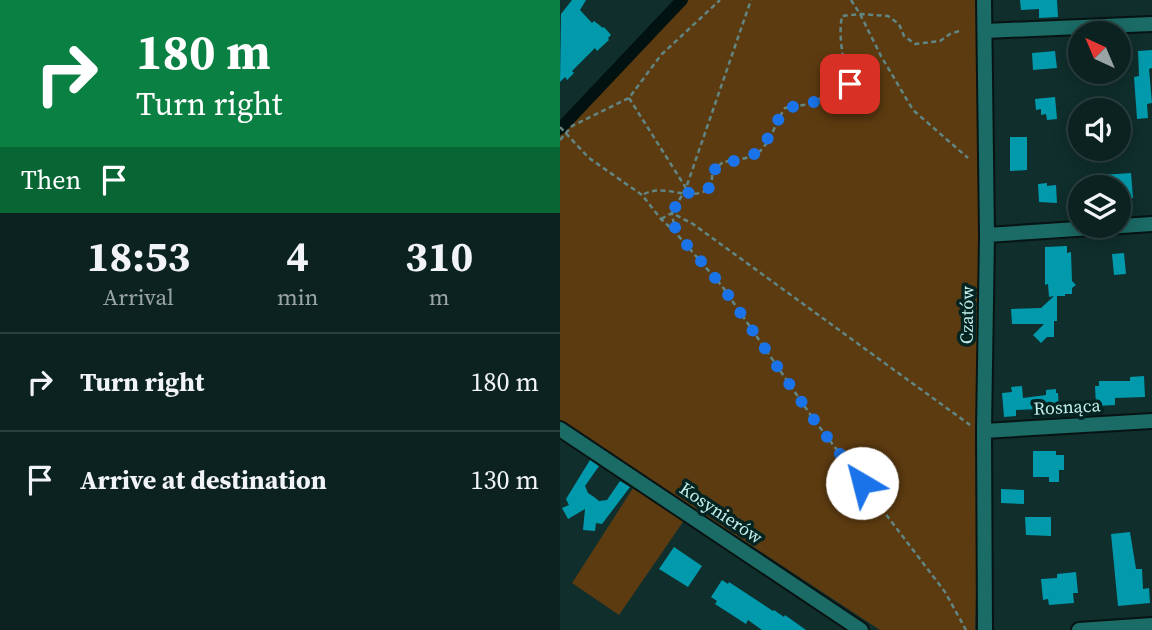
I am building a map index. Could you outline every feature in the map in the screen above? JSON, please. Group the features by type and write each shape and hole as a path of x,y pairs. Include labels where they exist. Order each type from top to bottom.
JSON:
{"street":[{"name":"Czatów","path":"984,0 987,235 979,429 985,630"},
{"path":"985,31 1152,24"},
{"path":"987,235 1152,225"},
{"name":"Rosnąca","path":"979,429 1152,421"},
{"name":"Kosynierów","path":"560,429 861,630"},
{"path":"1079,630 1152,625"}],"path":[{"path":"560,140 572,126 629,98 661,55 720,0"},
{"path":"662,219 672,213 686,188 751,0"},
{"path":"851,0 913,110 968,158"},
{"path":"642,195 653,190 704,192 712,185 712,172 723,162 735,161 760,152 785,108 810,104 831,93 844,93 850,84 840,37 842,16 860,13 888,16 899,24 904,36 915,44 940,41 962,30"},
{"path":"629,98 686,188"},
{"path":"561,129 589,158 642,195 722,286 812,417 945,592 965,630"},
{"path":"672,213 676,232"},
{"path":"672,213 730,250 979,429"}],"shaded area":[{"path":"687,0 979,0 975,630 880,630 560,420 560,136"},
{"path":"635,485 685,519 619,615 572,583"}],"building":[{"path":"572,0 586,0 580,10 592,23 594,21 604,27 611,35 609,40 597,51 595,48 572,71 574,73 567,80 565,77 560,82 561,14"},
{"path":"1020,0 1057,0 1058,17 1039,18 1039,9 1021,10"},
{"path":"1152,50 1152,68 1149,69 1152,103 1147,104 1148,118 1137,119 1134,77 1139,76 1138,51"},
{"path":"1055,51 1057,68 1033,70 1032,53"},
{"path":"1055,97 1057,119 1047,120 1046,114 1041,115 1041,109 1036,110 1035,99"},
{"path":"1010,137 1027,137 1027,170 1010,171"},
{"path":"1131,173 1133,198 1131,175 1101,175"},
{"path":"1047,183 1047,186 1056,185 1057,203 1039,202 1038,184"},
{"path":"1067,246 1067,253 1071,252 1072,281 1076,285 1072,288 1072,294 1057,296 1054,337 1047,337 1041,343 1033,335 1044,324 1012,324 1011,309 1041,308 1054,296 1049,297 1048,284 1045,285 1045,247"},
{"path":"1124,253 1126,274 1114,275 1112,254"},
{"path":"1144,376 1145,397 1115,398 1115,405 1096,406 1095,386 1099,386 1099,381 1130,381 1130,377"},
{"path":"1022,386 1023,398 1046,395 1046,390 1056,389 1059,411 1041,413 1040,409 1016,410 1016,416 1004,417 1002,393 1012,392 1011,387"},
{"path":"1033,451 1056,451 1056,455 1064,455 1064,470 1059,470 1059,482 1049,482 1049,477 1033,477"},
{"path":"590,460 599,466 585,486 588,493 599,501 607,500 620,481 630,487 602,524 596,523 595,531 583,530 585,509 568,519 562,508 569,505 566,499"},
{"path":"1001,489 1024,490 1024,504 1001,503"},
{"path":"1025,517 1051,517 1051,536 1026,535"},
{"path":"1130,532 1136,569 1142,569 1143,589 1149,588 1150,603 1118,606 1111,534"},
{"path":"674,547 702,566 688,587 659,569"},
{"path":"1076,572 1078,593 1073,593 1074,603 1049,605 1048,599 1043,600 1041,579 1057,578 1057,574"},
{"path":"722,580 773,611 784,617 785,615 806,630 762,630 748,620 746,624 715,604 717,601 711,597"}],"waterway":[{"path":"560,129 682,0"}],"route":[{"path":"850,84 844,93 831,93 810,104 785,108 760,152 735,161 723,162 712,172 712,185 704,192 683,193 672,213 676,232 722,286 812,417 862,483"}]}
